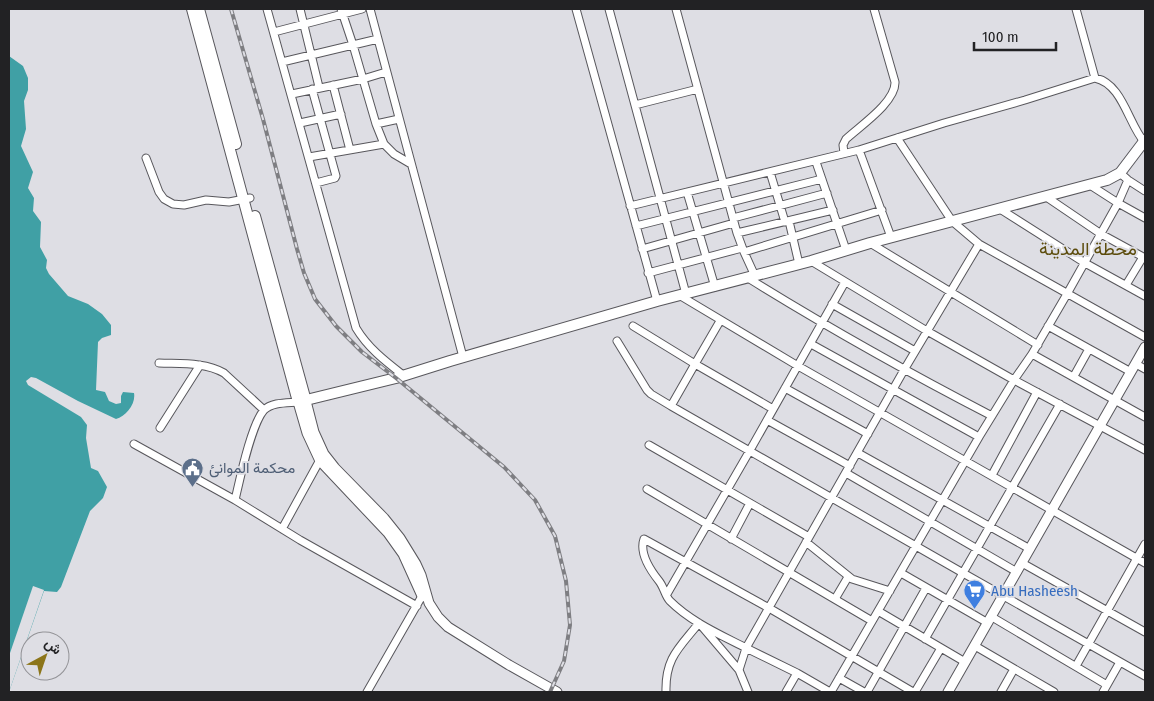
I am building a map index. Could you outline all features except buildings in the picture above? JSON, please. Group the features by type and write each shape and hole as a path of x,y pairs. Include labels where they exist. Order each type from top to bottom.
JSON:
{"main road":[{"path":"192,9 247,199"},
{"path":"199,9 247,199 302,402 403,376 657,301 715,287 891,237 1112,178 1124,177 1145,142"}],"street":[{"path":"267,9 356,328 373,351 403,376"},
{"path":"300,9 311,55 320,118 336,176 316,183"},
{"path":"274,32 342,11 362,9"},
{"path":"370,9 463,357"},
{"path":"576,9 657,301"},
{"path":"609,9 672,240 682,295 720,321 1145,563"},
{"path":"676,9 728,201 751,277 822,324 992,416"},
{"path":"844,153 843,145 846,138 882,106 891,97 895,89 895,82 874,9"},
{"path":"1076,9 1095,78"},
{"path":"342,11 376,124 384,144 394,154 411,164"},
{"path":"282,62 378,39"},
{"path":"292,94 363,79 386,72"},
{"path":"630,206 816,162 1095,78 1101,80 1116,92 1145,142"},
{"path":"333,85 350,150"},
{"path":"635,105 698,89"},
{"path":"300,123 341,114"},
{"path":"376,124 399,119"},
{"path":"896,138 952,221 979,244 1145,337"},
{"path":"309,158 384,144"},
{"path":"859,150 891,237"},
{"path":"146,158 159,192 173,204 184,205 206,200 226,202 247,199"},
{"path":"816,162 846,250"},
{"path":"770,172 799,264"},
{"path":"941,648 914,692 878,672 851,656 769,608 686,561 647,540 643,540 644,555 670,601 699,623 830,692 839,678 851,656 901,573 916,546 931,522 992,416 1032,354 1085,263 1118,204 1124,177 1145,191"},
{"path":"636,226 728,201 822,179"},
{"path":"1090,185 1118,204 1145,218"},
{"path":"687,192 715,287"},
{"path":"642,248 827,193"},
{"path":"1045,196 1101,234 1144,258 1126,284"},
{"path":"1000,209 1085,263 1145,296"},
{"path":"737,233 833,210"},
{"path":"648,273 792,238 882,210"},
{"path":"870,243 1038,344"},
{"path":"739,670 746,648 807,539 979,244"},
{"path":"811,261 927,331 1145,450"},
{"path":"667,594 750,452 845,282"},
{"path":"832,304 915,352"},
{"path":"671,406 720,321"},
{"path":"633,326 773,409"},
{"path":"1048,326 1131,372"},
{"path":"617,341 651,394 1145,676"},
{"path":"811,344 980,437"},
{"path":"949,692 1145,347"},
{"path":"1074,376 1089,349"},
{"path":"1032,354 1145,417"},
{"path":"159,363 217,369 224,373 264,410"},
{"path":"1136,364 1145,369"},
{"path":"160,428 200,366"},
{"path":"785,388 868,434"},
{"path":"992,475 1037,392"},
{"path":"235,500 248,448 264,410 274,404 302,402 322,457 384,518 400,538 421,575 425,597 435,613 448,627 557,692"},
{"path":"925,638 1060,404"},
{"path":"767,420 850,466"},
{"path":"134,444 235,500 417,606"},
{"path":"649,445 750,503 807,539 848,577 861,583 890,591"},
{"path":"858,453 1030,549"},
{"path":"282,529 322,457"},
{"path":"846,474 1017,572"},
{"path":"647,489 872,621"},
{"path":"731,540 750,503"},
{"path":"1076,666 1145,544"},
{"path":"1022,563 1145,632"},
{"path":"901,573 1107,684"},
{"path":"836,599 848,577"},
{"path":"839,678 865,692 926,588"},
{"path":"367,692 417,606 425,597"},
{"path":"878,611 965,662"},
{"path":"699,623 739,670 748,692"},
{"path":"666,692 668,664 699,623"},
{"path":"975,646 1052,692"},
{"path":"1103,692 1120,662"},
{"path":"1000,692 1014,670"},
{"path":"786,692 797,673"}],"water":[{"path":"9,56 23,66 28,78 28,90 24,101 26,129 21,146 33,172 28,188 34,198 33,211 41,222 40,247 47,260 46,268 68,296 88,304 102,314 111,325 111,335 102,338 98,342 96,390 105,392 109,401 116,404 121,403 123,392 134,393 134,397 130,409 116,419 36,378 31,377 26,381 28,385 81,417 87,425 86,438 91,468 98,471 107,487 103,498 90,511 61,587 57,592 44,591 30,631 20,631 20,660 9,692"}],"pier":[{"path":"33,586 44,590 30,631 20,631 20,660 9,692 9,656"}],"railway":[{"path":"231,9 263,119 297,249 304,273 315,299 336,326 362,352 504,467 535,500 555,536 566,581 570,625 564,661 550,692"}],"place":[{"name":"محكمة الموانئ","path":"193,487"},
{"name":"Abu Hasheesh","path":"975,610"}],"district":[{"name":"محطة المدينة","path":"1088,249"}]}
